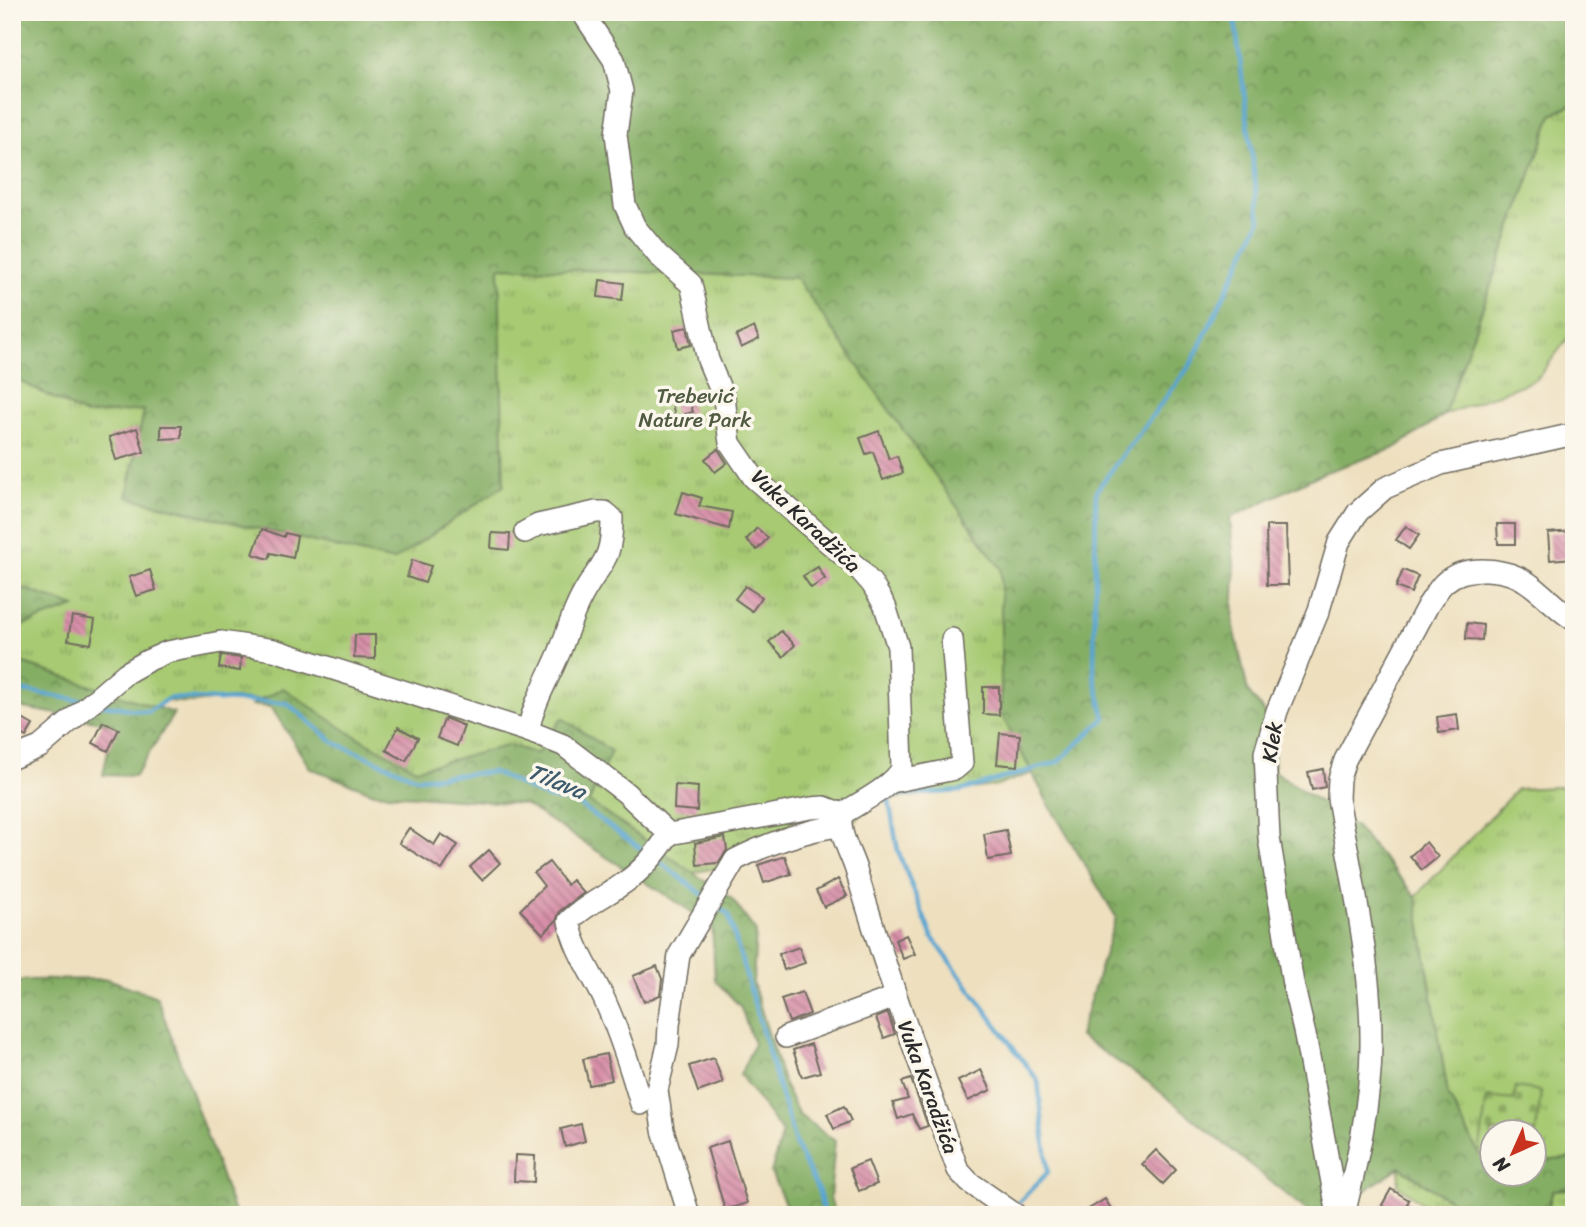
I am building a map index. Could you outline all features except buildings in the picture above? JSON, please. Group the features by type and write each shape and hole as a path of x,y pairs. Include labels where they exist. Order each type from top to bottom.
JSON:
{"street":[{"name":"Vuka Karadžića","path":"582,12 614,60 622,91 616,134 625,205 635,227 657,255 691,284 708,360 724,398 730,443 754,478 859,569 885,606 898,647 900,676 898,715 902,768 891,782"},
{"name":"Klek","path":"1338,1215 1293,984 1269,838 1265,753 1277,711 1319,610 1339,542 1358,512 1385,488 1441,464 1574,434"},
{"path":"525,532 538,525 596,512 605,512 612,518 612,540 607,559 571,617 560,652 532,710 528,731"},
{"path":"1344,1215 1354,1175 1365,1107 1371,1047 1364,942 1338,798 1339,779 1345,760 1428,605 1445,582 1461,573 1482,570 1504,573 1529,582 1574,620"},
{"path":"689,1215 663,1130 657,1090 668,1045 668,1026 679,956 735,860 841,820 891,782 955,769 962,763 952,639"},
{"path":"12,758 40,747 126,673 147,661 167,652 221,642 274,650 528,731 563,745 626,793 669,834"},
{"path":"642,1104 628,1058 604,1000 571,933 569,921 626,882 652,858 669,834 811,808 824,807 841,820"},
{"name":"Vuka Karadžića","path":"841,820 895,997 958,1170 969,1182 1016,1215"},
{"path":"786,1037 895,997"}],"green space":[{"name":"Trebević Nature Park","path":"12,12 1240,12 1044,769 995,786 889,799 867,808 850,825 741,863 672,877 566,798 423,784 272,700 231,699 192,703 166,701 138,716 12,677"},
{"path":"12,12 1574,12 1574,104 1552,115 1444,415 1395,448 1323,473 1230,518 1235,575 1233,622 1248,692 1275,725 1274,771 1356,827 1416,896 1448,1095 1478,1152 1478,1188 1548,1188 1548,1161 1574,1158 1574,1189 1553,1190 1546,1215 1471,1215 1400,1167 1328,1215 1312,1215 1148,1082 1079,1036 1116,917 1048,803 1001,714 1001,569 796,278 499,267 504,485 393,561 127,497 144,410 86,415 12,377"},
{"path":"1574,104 1574,330 1537,379 1444,415 1552,115"},
{"path":"25,589 75,607 12,629 12,591"},
{"path":"12,660 174,713 135,776 103,775 113,724 12,706"},
{"path":"283,688 348,732 416,769 510,745 537,754 562,718 611,751 589,802 732,899 756,932 753,983 784,1085 799,1115 835,1141 830,1198 836,1215 790,1215 771,1173 782,1132 740,1075 754,1044 740,1006 715,980 712,925 524,804 374,793 310,768 271,707 252,705"},
{"path":"1574,786 1574,1158 1548,1161 1548,1118 1478,1118 1478,1152 1448,1095 1416,896 1517,789"},
{"path":"108,979 157,997 235,1215 12,1215 12,984 24,980"},
{"path":"1516,1087 1541,1091 1538,1118 1484,1118 1487,1097 1514,1100"},
{"path":"1400,1167 1471,1215 1438,1215 1398,1185"},
{"path":"1574,1189 1574,1215 1546,1215 1553,1190"}],"waterway":[{"path":"1019,1202 1048,1172 1038,1081 932,937 898,851 888,796 960,791 1058,762 1105,718 1094,676 1096,491 1191,364 1260,221 1234,12"},
{"name":"Tilava","path":"12,689 84,701"},
{"name":"Tilava","path":"99,704 148,712 169,698 287,703 335,743 417,778 493,772 545,797 575,802 647,853"},
{"name":"Tilava","path":"657,860 706,897"},
{"name":"Tilava","path":"715,905 728,914 796,1146 819,1192 824,1215"}]}
